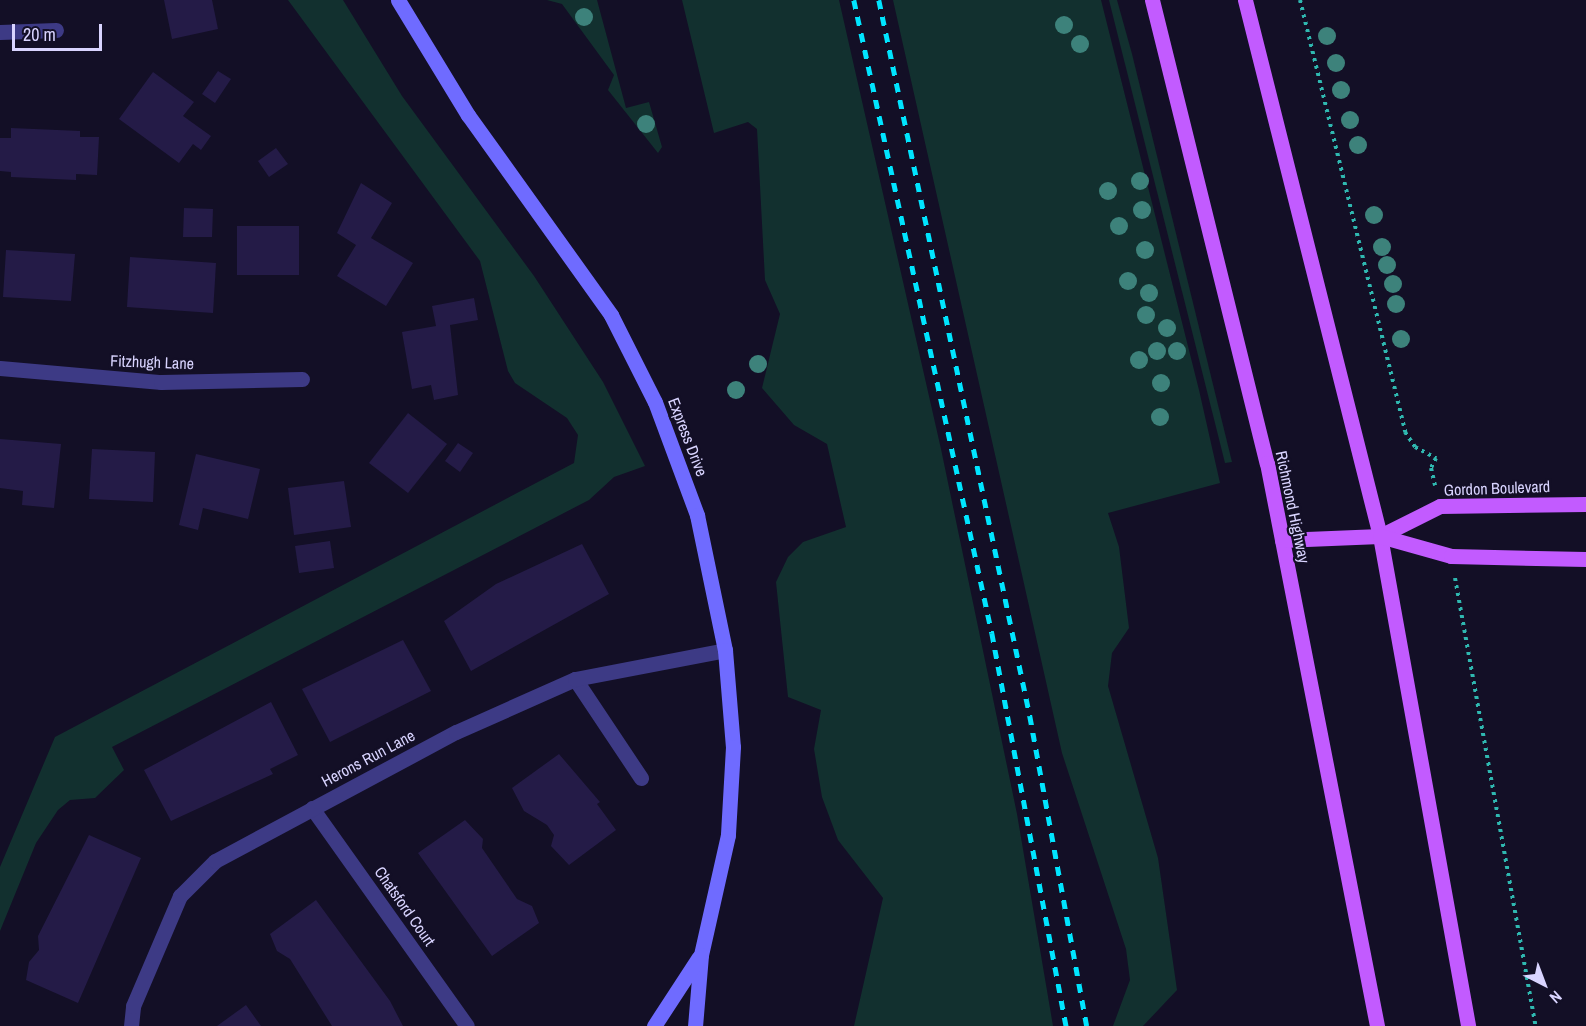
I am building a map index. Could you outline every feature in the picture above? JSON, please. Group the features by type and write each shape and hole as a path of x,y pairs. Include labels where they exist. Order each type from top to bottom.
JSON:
{"main road":[{"name":"Richmond Highway","path":"1152,0 1282,540 1377,1026"},
{"path":"1245,0 1380,536 1468,1026"},
{"name":"Gordon Boulevard","path":"1380,536 1440,506 1586,504"},
{"name":"Gordon Boulevard","path":"1282,540 1380,536 1451,556 1586,559"}],"street":[{"name":"Express Drive","path":"398,0 468,115 611,315 641,370 697,515 725,650 731,792 716,902 701,955 695,1026"},
{"path":"0,32 56,30"},
{"name":"Fitzhugh Lane","path":"0,368 161,382 302,379"},
{"name":"Herons Run Lane","path":"131,1026 133,1006 188,883 215,861 456,732 575,679 725,650"},
{"path":"575,679 641,778"},
{"name":"Chatsford Court","path":"312,808 467,1026"},
{"name":"Express Drive","path":"654,1026 701,955"}],"path":[{"path":"1300,0 1406,432 1415,447 1436,458 1434,480"},
{"path":"1462,611 1536,1026"}],"green space":[{"path":"288,0 343,0 402,96 534,276 603,382 645,466 614,477 589,500 112,747 124,770 95,798 70,800 58,810 36,843 0,931 0,867 55,737 574,463 578,435 567,418 515,383 508,371 480,261"},
{"path":"547,0 597,0 626,108 649,102 662,147 658,153 608,90 614,75 562,4"},
{"path":"682,0 839,0 941,449 1017,814 1053,1026 854,1026 883,898 838,840 822,797 814,749 821,710 788,697 776,582 788,557 803,542 846,527 827,444 794,425 762,388 780,314 765,280 757,129 748,122 714,133"},
{"path":"893,0 1101,0 1199,390 1220,483 1108,513 1119,547 1129,628 1112,653 1108,686 1158,858 1177,990 1143,1026 1113,1026 1130,980 1126,949 1062,753"},
{"path":"1109,0 1117,0 1132,54 1232,462 1225,463"}],"building":[{"path":"164,0 212,0 218,29 172,39"},
{"path":"218,71 231,79 215,103 202,94"},
{"path":"153,72 194,102 183,116 211,136 201,150 193,144 179,163 119,119"},
{"path":"11,128 80,131 80,137 99,137 97,175 76,174 76,180 11,177 11,172 0,171 0,138 11,138"},
{"path":"276,148 288,164 269,177 258,161"},
{"path":"361,183 392,203 371,238 413,263 386,306 337,276 356,245 337,233"},
{"path":"184,208 213,209 212,237 183,237"},
{"path":"237,226 299,226 299,275 237,275"},
{"path":"6,250 75,254 71,301 3,297"},
{"path":"130,257 216,263 213,313 127,307"},
{"path":"474,298 478,320 450,325 458,395 434,400 431,385 412,389 402,332 436,326 432,306"},
{"path":"408,413 447,444 408,493 369,463"},
{"path":"0,439 61,444 54,508 22,505 23,491 0,488"},
{"path":"458,443 473,453 460,472 445,461"},
{"path":"92,449 155,452 153,502 89,499"},
{"path":"196,454 260,469 248,519 203,508 198,530 179,525"},
{"path":"344,481 351,527 294,535 288,488"},
{"path":"330,541 334,568 299,573 295,546"},
{"path":"582,544 609,594 471,671 444,621 496,584"},
{"path":"403,640 431,691 330,742 302,689"},
{"path":"271,702 298,755 270,769 273,774 171,821 144,770"},
{"path":"559,754 600,802 597,804 616,830 569,865 551,846 554,835 547,825 524,811 512,788"},
{"path":"465,820 483,839 482,848 517,899 532,906 539,923 492,956 418,853"},
{"path":"89,835 141,858 78,1003 26,980 29,962 39,950 38,936"},
{"path":"316,900 390,1001 403,1026 332,1026 290,959 277,951 270,934"},
{"path":"246,1005 261,1026 217,1026"}],"railway":[{"path":"854,0 992,633 1066,1026"},
{"path":"879,0 1030,716 1087,1026"}]}
